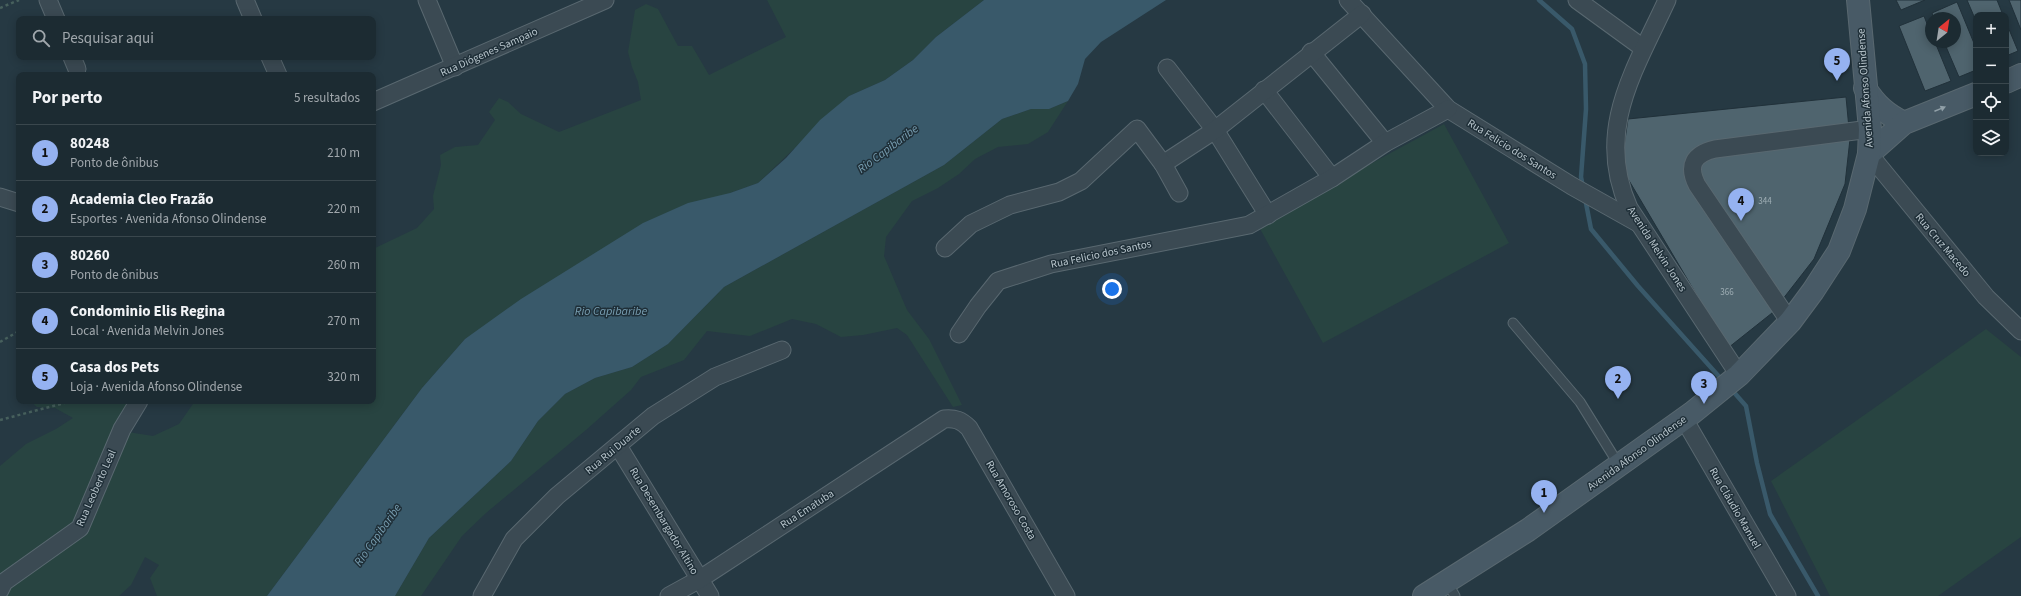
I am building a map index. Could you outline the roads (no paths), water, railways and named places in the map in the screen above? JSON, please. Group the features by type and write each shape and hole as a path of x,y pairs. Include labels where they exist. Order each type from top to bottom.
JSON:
{"main road":[{"name":"Avenida Afonso Olindense","path":"1424,596 1451,589 1528,530 1684,419 1731,381 1790,322 1813,291 1839,251 1855,209 1869,154 1870,129 1858,0"},
{"path":"2009,81 2021,75"},
{"path":"1865,88 1879,107 1888,115 1904,123"},
{"path":"1869,154 1904,123 1973,95"}],"street":[{"path":"48,0 55,16"},
{"path":"245,0 252,16"},
{"path":"427,0 455,67"},
{"name":"Rua Diógenes Sampaio","path":"376,101 605,0"},
{"path":"1348,0 1448,109"},
{"path":"1576,0 1643,48"},
{"name":"Avenida Melvin Jones","path":"1667,0 1631,73 1623,98 1617,131 1615,162 1621,191 1638,223 1731,381"},
{"path":"1162,164 1215,130 1311,52 1362,14"},
{"path":"1311,52 1385,143"},
{"path":"271,60 277,72"},
{"path":"1167,68 1215,130 1268,215"},
{"path":"1264,90 1332,178"},
{"name":"Rua Felicio dos Santos","path":"959,334 978,306 998,281 1051,264 1111,251 1226,231 1249,225 1332,178 1385,143 1448,109 1572,186 1638,223"},
{"path":"945,248 971,224 1010,205 1059,192 1081,181 1137,129 1162,164 1179,193"},
{"path":"1790,322 1697,185 1692,176 1692,166 1696,158 1703,152 1715,149 1870,129"},
{"name":"Rua Cruz Macedo","path":"1869,154 1986,297 2021,331"},
{"path":"0,196 16,202"},
{"name":"Rua Rui Duarte","path":"482,596 514,539 557,496 653,416 715,377 782,350"},
{"name":"Rua Leoberto Leal","path":"0,590 4,582 80,528 122,429 137,404"},
{"name":"Rua Amoroso Costa","path":"944,420 957,419 969,428 1066,596"},
{"name":"Rua Cláudio Manuel","path":"1684,419 1787,596"},
{"name":"Rua Ematuba","path":"669,596 700,579 944,420"},
{"name":"Rua Desembargador Altino","path":"618,446 710,596"}],"lane":[{"path":"1513,323 1580,402 1620,466"}],"water":[{"name":"Rio Capibaribe","path":"984,0 1166,0 1101,42 1085,59 1078,84 1068,101 1049,109 1031,109 1002,119 944,165 724,287 668,344 632,367 595,378 565,394 538,421 511,461 429,538 395,596 267,596 422,388 465,339 521,299 643,223 688,203 730,193 758,183 786,158 820,120 849,96 885,80 913,60 936,37"}],"waterway":[{"path":"1539,0 1572,29 1585,64 1586,109 1581,177 1583,187"},
{"path":"1585,198 1591,229 1638,286 1723,381"},
{"path":"1731,389 1746,406 1757,463 1770,514 1818,596"}],"place":[{"name":"Casa dos Pets","path":"1837,81"},
{"name":"Condominio Elis Regina","path":"1741,221"},
{"name":"Academia Cleo Frazão","path":"1618,399"},
{"name":"80260","path":"1704,404"},
{"name":"80248","path":"1544,513"}]}
